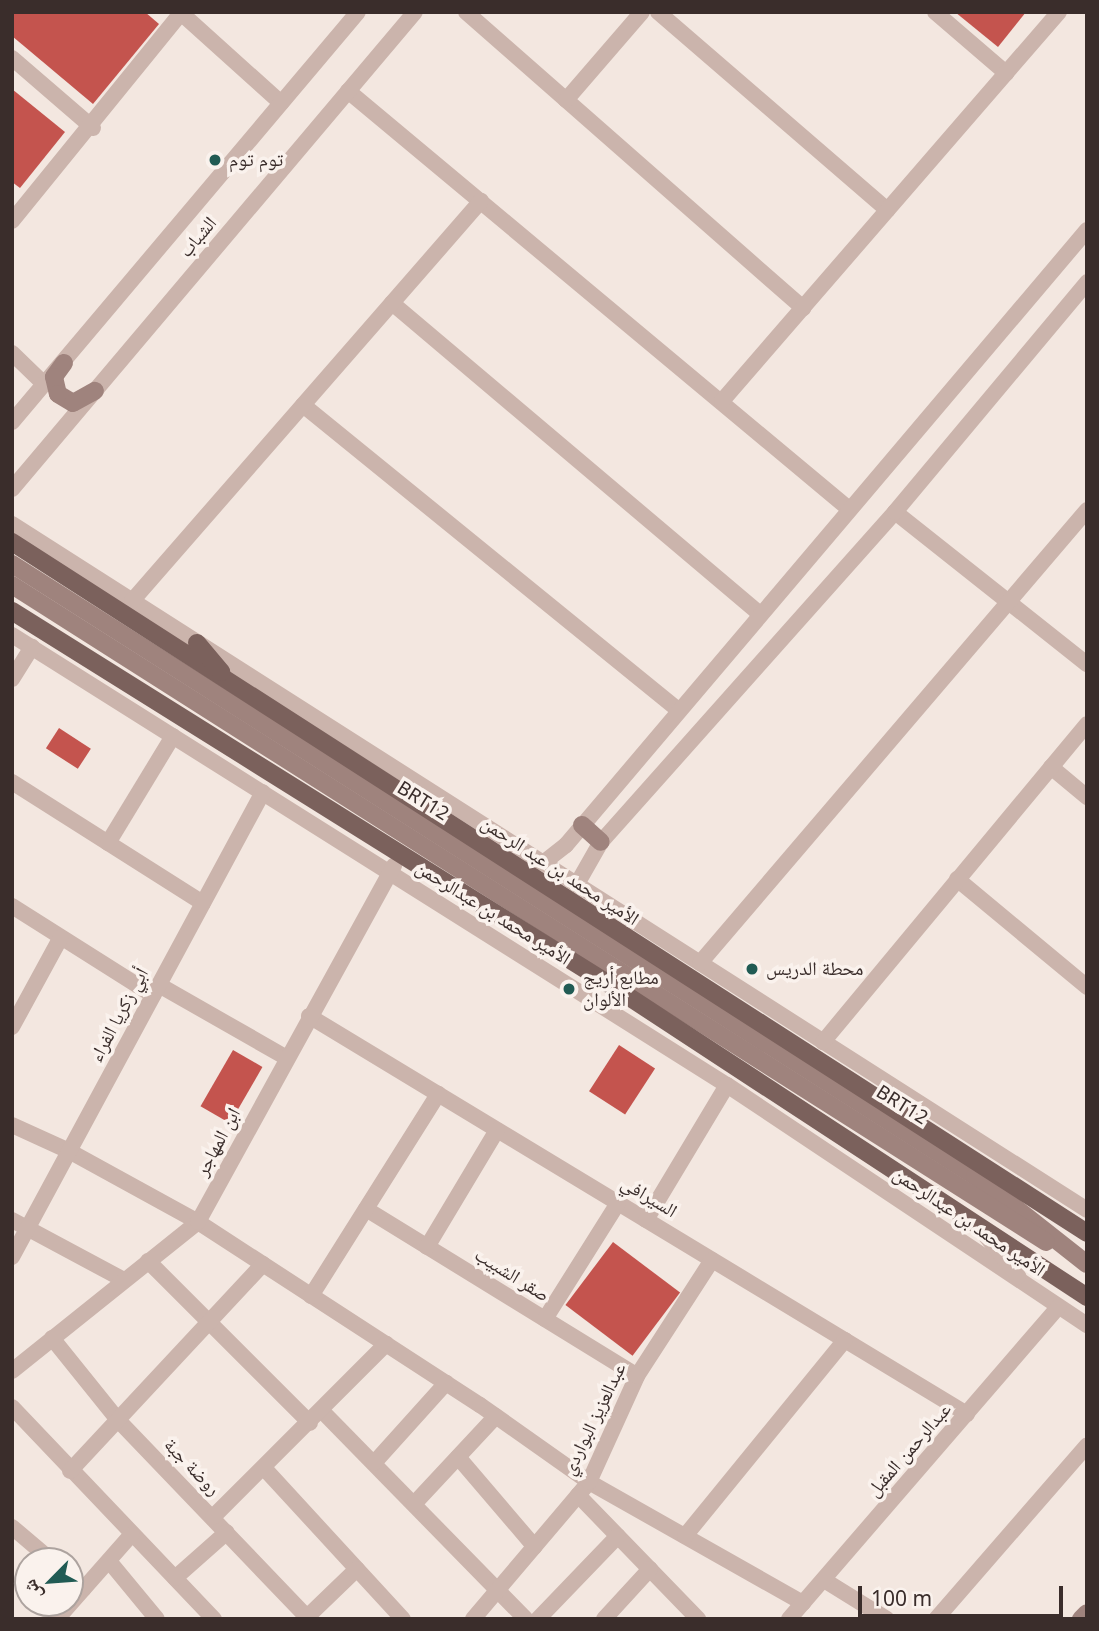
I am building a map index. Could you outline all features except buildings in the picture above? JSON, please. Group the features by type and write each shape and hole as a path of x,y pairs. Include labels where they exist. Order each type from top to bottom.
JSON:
{"main road":[{"path":"64,363 54,377 64,400 81,401 95,391"},
{"name":"الأمير محمد بن عبد الرحمن","path":"12,542 232,686 397,780 1087,1233"},
{"name":"BRT12","path":"12,564 975,1176 1087,1266"},
{"name":"BRT12","path":"12,585 1087,1266"},
{"path":"12,611 623,993 1087,1297"},
{"path":"197,643 232,686"},
{"path":"582,825 601,842"},
{"path":"1082,1619 1087,1613"}],"street":[{"name":"الشباب","path":"12,489 415,12"},
{"path":"466,12 803,308"},
{"path":"566,100 642,12"},
{"path":"658,12 887,210"},
{"path":"934,12 1006,73"},
{"path":"722,401 1059,12"},
{"path":"12,221 93,128 180,13 281,103"},
{"name":"الشباب","path":"12,422 281,103 352,14"},
{"path":"12,58 93,128"},
{"path":"348,91 849,509"},
{"path":"132,601 481,201"},
{"path":"542,863 556,855 582,825 759,613 1087,230"},
{"path":"577,884 601,842 895,512 1087,282"},
{"path":"392,303 759,613"},
{"path":"12,353 44,384"},
{"path":"303,405 678,710"},
{"path":"700,963 1087,510"},
{"path":"895,512 1010,599 1087,664"},
{"path":"12,524 197,643 397,780 577,884 1087,1210"},
{"name":"الأمير محمد بن عبدالرحمن","path":"12,635 727,1085 1087,1325"},
{"path":"12,679 32,647"},
{"path":"823,1042 1087,724"},
{"path":"108,843 173,736"},
{"path":"1051,766 1087,797"},
{"path":"13,785 203,903"},
{"name":"أبي زكريا الفراء","path":"12,1257 263,792"},
{"name":"ابن المهاجر","path":"14,1367 198,1222 400,854"},
{"path":"957,879 1087,987"},
{"path":"12,906 156,990 287,1058"},
{"path":"13,1023 61,937"},
{"name":"السيرافي","path":"309,1016 967,1414"},
{"path":"646,1220 727,1085"},
{"path":"311,1296 438,1094"},
{"path":"12,1125 69,1151 198,1222 496,1416 589,1482 803,1603"},
{"path":"428,1247 497,1130"},
{"path":"545,1319 618,1203"},
{"name":"صقر الشبيب","path":"366,1209 637,1376"},
{"path":"12,1220 30,1225 124,1280"},
{"path":"978,1226 1035,1292"},
{"name":"عبدالعزيز البواردي","path":"473,1619 589,1482 637,1376 712,1260"},
{"path":"148,1261 310,1423"},
{"path":"70,1471 263,1264"},
{"name":"عبدالرحمن المقبل","path":"789,1619 1058,1307"},
{"name":"روضة جبة","path":"52,1338 118,1420 307,1618"},
{"path":"685,1536 845,1340"},
{"path":"213,1517 322,1411 386,1344"},
{"path":"374,1463 446,1383"},
{"path":"12,1407 70,1471 214,1619"},
{"path":"322,1411 526,1619"},
{"path":"415,1504 496,1416"},
{"path":"936,1619 1087,1445"},
{"path":"458,1457 535,1547"},
{"path":"264,1468 403,1619"},
{"path":"578,1495 698,1619"},
{"path":"12,1527 36,1547"},
{"path":"175,1578 227,1532"},
{"path":"84,1588 132,1534"},
{"path":"538,1619 618,1536"},
{"path":"108,1561 157,1619"},
{"path":"307,1618 357,1569"},
{"path":"604,1619 650,1569"},
{"path":"824,1580 887,1619"}],"place":[{"name":"توم توم","path":"215,160"},
{"name":"محطة الدريس","path":"752,969"},
{"name":"مطابع أريج الألوان","path":"569,989"}]}
